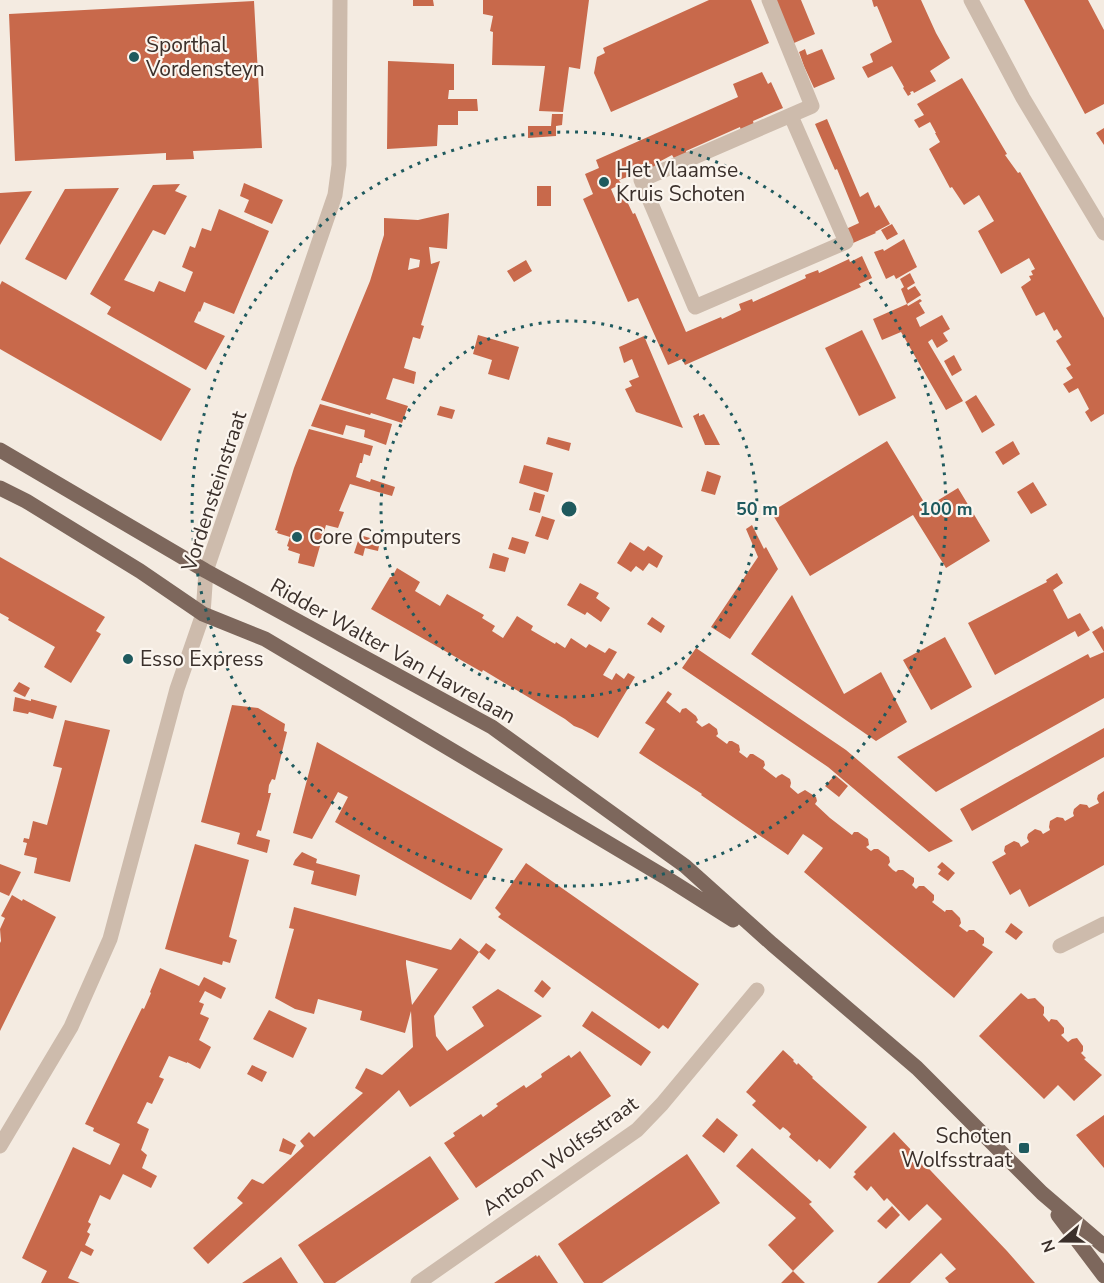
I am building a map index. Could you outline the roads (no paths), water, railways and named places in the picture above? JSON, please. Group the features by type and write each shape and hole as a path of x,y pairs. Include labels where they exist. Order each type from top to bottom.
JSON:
{"main road":[{"name":"Ridder Walter Van Havrelaan","path":"0,450 206,571 492,727 685,866 917,1068 1042,1193 1104,1246"},
{"name":"Ridder Walter Van Havrelaan","path":"0,488 26,501 140,571 203,614 266,639 665,877 772,944"},
{"name":"Ridder Walter Van Havrelaan","path":"1042,1193 1104,1276"}],"street":[{"name":"Vordensteinstraat","path":"0,1146 71,1027 110,939 177,689 203,614 206,571 335,195 339,165 340,0"},
{"path":"769,0 812,106 641,180 695,307 846,242 791,116"},
{"path":"971,0 1023,98 1104,234"},
{"path":"1060,946 1104,924"},
{"name":"Antoon Wolfsstraat","path":"418,1283 637,1130 663,1104 757,990"}],"place":[{"name":"Sporthal Vordensteyn","path":"134,57"},
{"name":"Het Vlaamse Kruis Schoten","path":"604,182"},
{"name":"Core Computers","path":"297,537"},
{"name":"Esso Express","path":"128,659"},
{"name":"Schoten Wolfsstraat","path":"1024,1148"}]}
